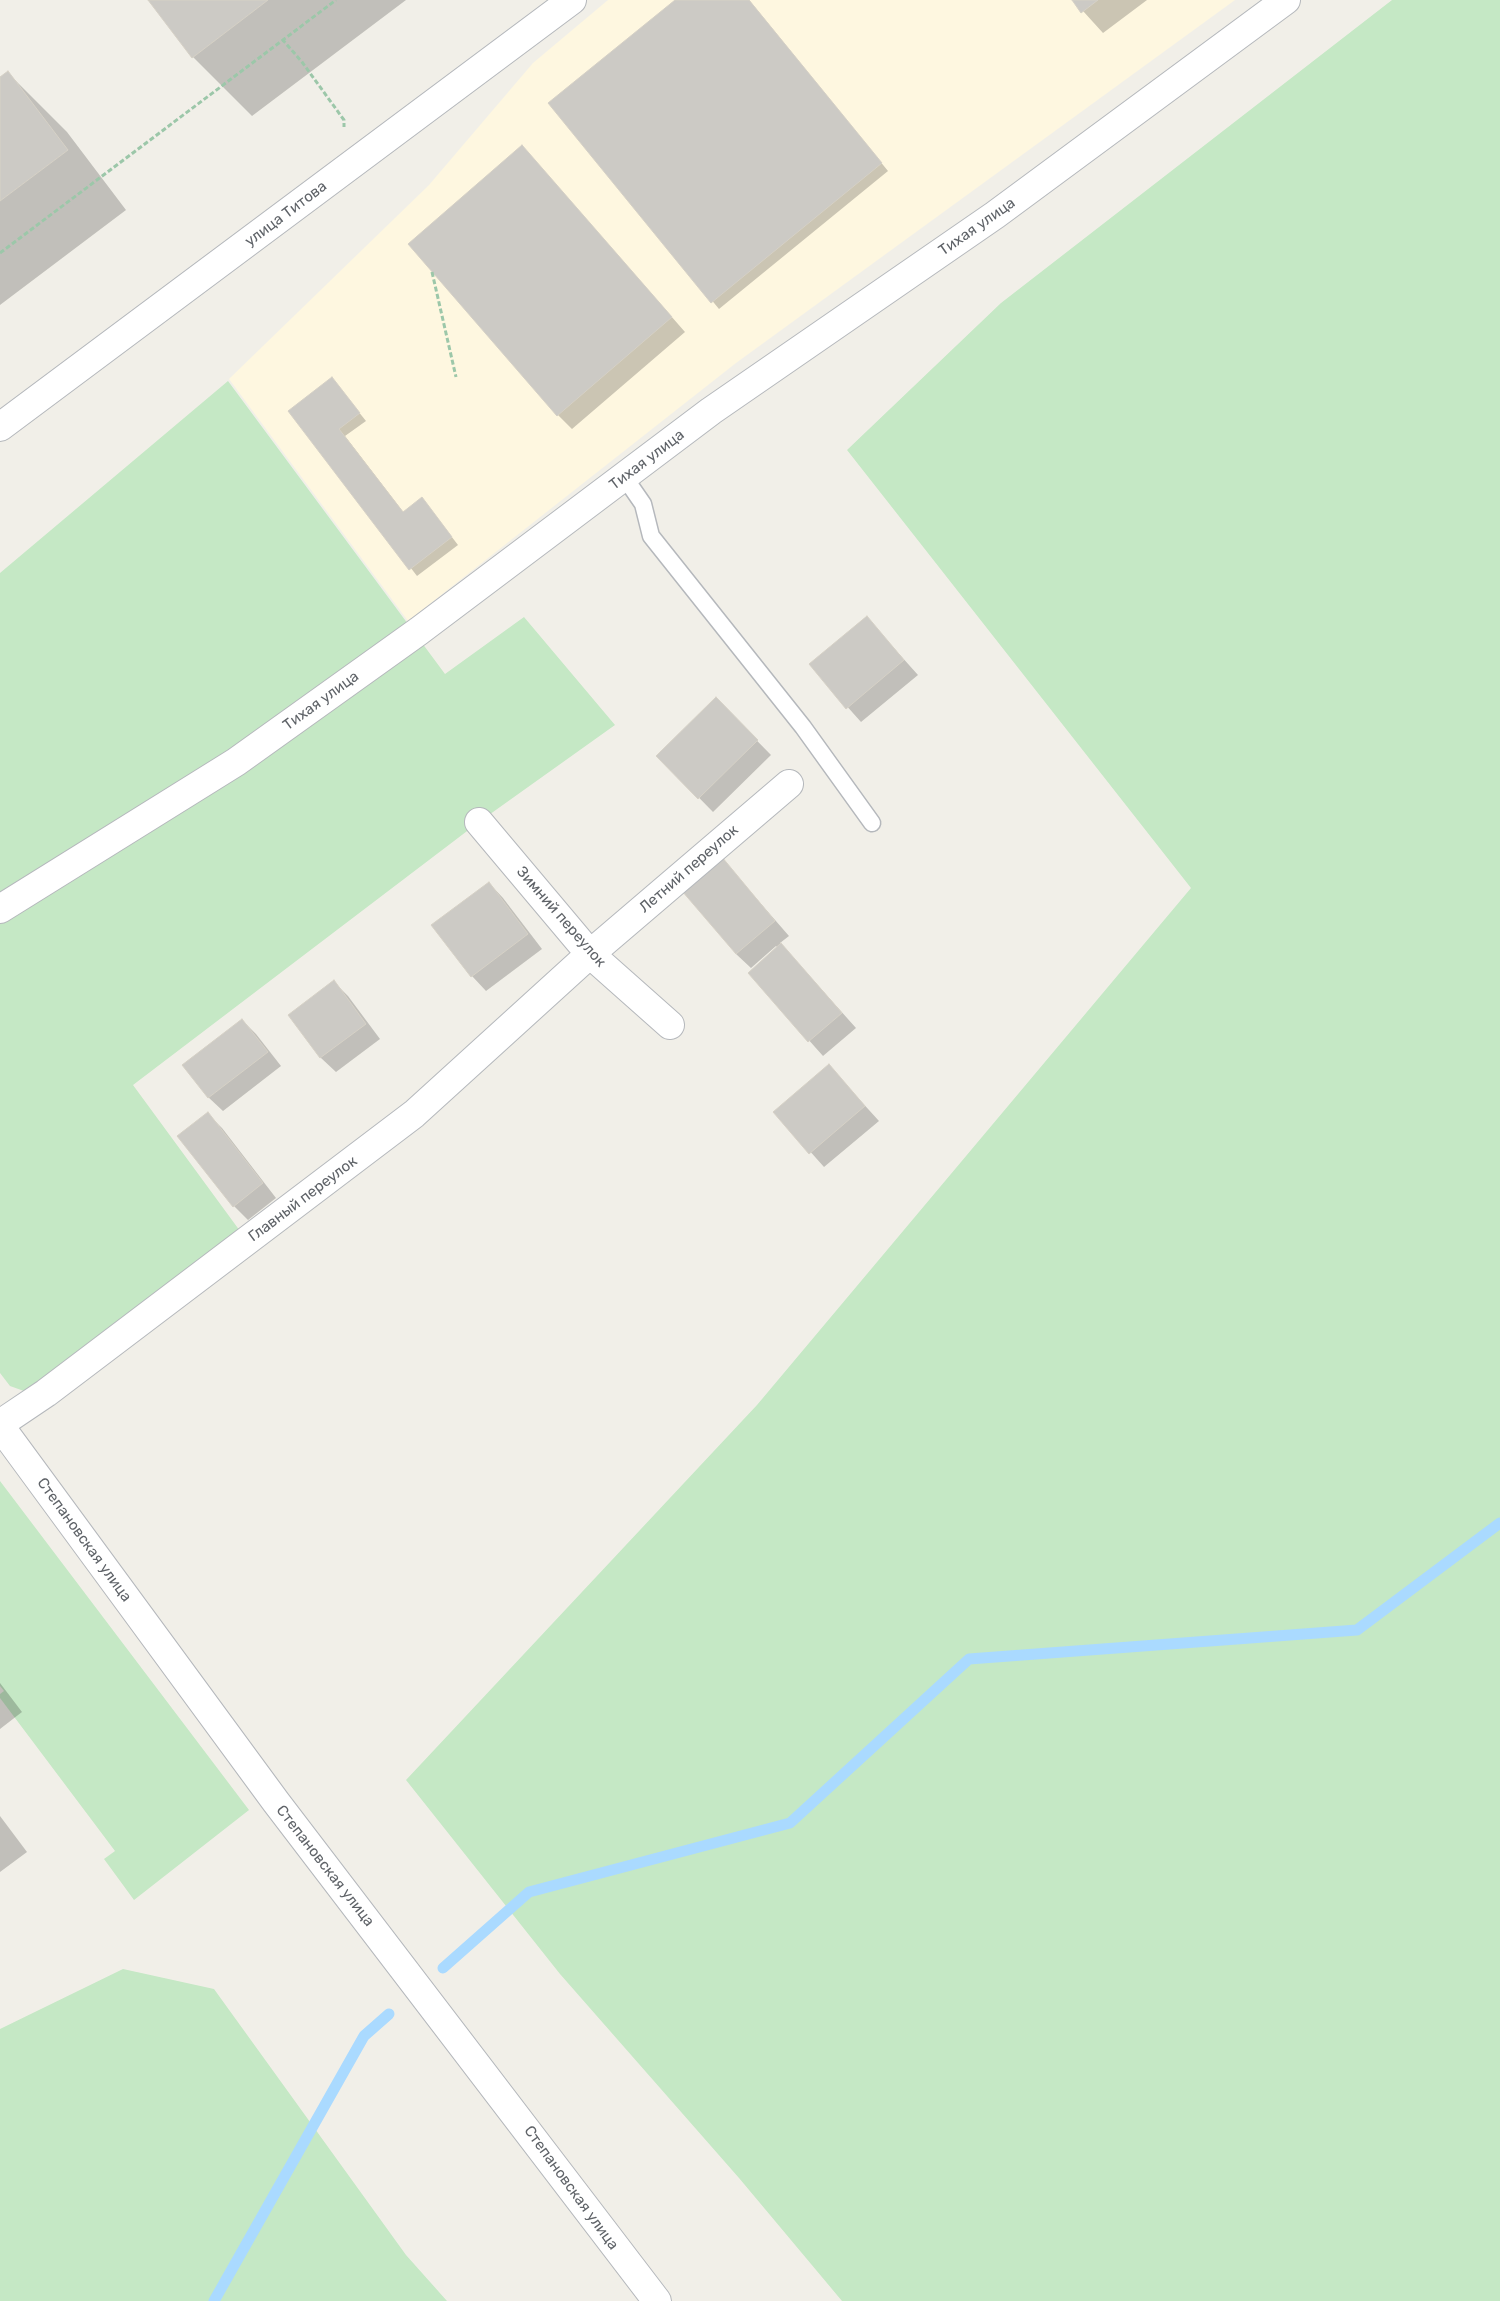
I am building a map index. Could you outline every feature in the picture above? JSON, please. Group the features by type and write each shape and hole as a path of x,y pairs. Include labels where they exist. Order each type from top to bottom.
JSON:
{"street":[{"name":"улица Титова","path":"0,427 572,0"},
{"name":"Тихая улица","path":"0,909 236,762 419,631 573,514 625,478 711,411 1033,187 1286,0"},
{"name":"Летний переулок","path":"590,954 789,784"},
{"name":"Зимний переулок","path":"479,822 590,954 670,1025"},
{"name":"Главный переулок","path":"0,1425 46,1393 414,1114 590,954"},
{"name":"Степановская улица","path":"0,1425 276,1802 657,2301"}],"lane":[{"path":"625,478 643,504 651,536 803,727 872,824"}],"path":[{"path":"0,253 336,0"},
{"path":"282,39 302,62 344,120 344,170"},
{"path":"432,272 456,377"}],"shaded area":[{"path":"608,0 1235,0 736,363 408,621 229,379 429,185 533,63"}],"green space":[{"path":"1392,0 1500,0 1500,2301 842,2301 739,2178 560,1974 406,1780 757,1405 1191,888 847,450 1001,303"},
{"path":"228,381 445,674 524,617 615,725 479,822 133,1085 240,1231 35,1395 10,1386 0,1373 0,573"},
{"path":"0,1481 249,1810 134,1900 104,1859 115,1851 0,1698 0,1694 4,1691 0,1686"},
{"path":"123,1969 214,1989 406,2255 447,2301 0,2301 0,2029"}],"building":[{"path":"148,0 268,0 192,58"},
{"path":"675,0 749,0 882,163 711,303 548,103"},
{"path":"1072,0 1098,0 1081,13"},
{"path":"8,71 68,150 0,201 0,77"},
{"path":"522,145 672,317 557,416 408,244"},
{"path":"332,377 360,413 339,429 403,512 422,497 452,537 409,570 288,411"},
{"path":"867,616 904,660 846,709 809,664"},
{"path":"716,697 758,740 698,799 656,756"},
{"path":"722,857 775,921 736,954 682,891"},
{"path":"489,882 528,934 471,977 431,925"},
{"path":"781,943 842,1013 808,1042 748,973"},
{"path":"334,980 366,1024 320,1058 288,1015"},
{"path":"242,1019 268,1052 208,1098 182,1065"},
{"path":"829,1064 865,1106 809,1154 773,1112"},
{"path":"208,1112 263,1183 233,1207 177,1136"}],"waterway":[{"path":"443,1968 529,1892 790,1823 969,1659 1357,1630 1500,1523"},
{"path":"214,2301 364,2036 389,2014"}]}
